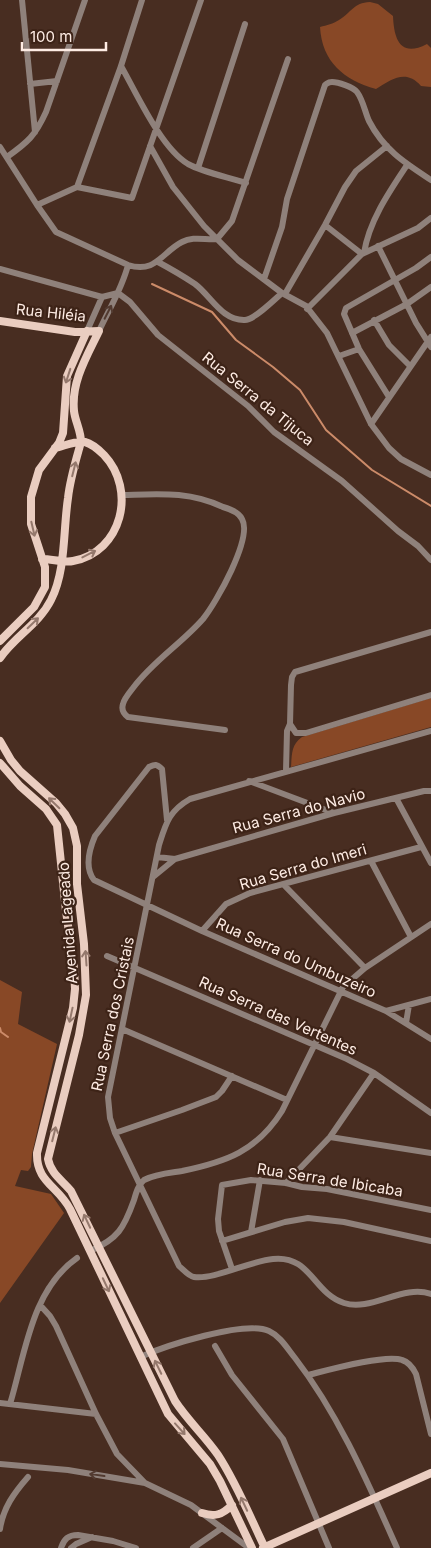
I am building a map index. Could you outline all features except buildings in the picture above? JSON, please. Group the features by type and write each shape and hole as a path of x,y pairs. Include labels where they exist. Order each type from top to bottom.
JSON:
{"main road":[{"name":"Rua Hiléia","path":"0,321 75,332 99,331"},
{"path":"0,641 34,607 44,587 45,567 31,524 30,505 32,489 39,470 55,448 64,428 64,396 67,376 87,331"},
{"path":"0,658 48,605 58,584 68,496 81,442 81,434 74,412 76,384 99,331"},
{"path":"42,559 72,561 91,554 108,539 119,519 123,495 121,482 109,461 94,446 81,442 55,448"},
{"name":"Avenida Lageado","path":"0,741 20,771 56,803 65,814 72,828 77,846 77,884 84,944 86,995 48,1159"},
{"name":"Avenida Lageado","path":"0,763 20,786 46,809 56,825 74,968 73,1008 37,1153 37,1160"},
{"path":"251,1548 232,1505 210,1464 168,1414 70,1209 62,1195 44,1178 37,1160 48,1159 51,1170 71,1191 175,1401 228,1470 264,1548 431,1473"},
{"path":"202,1513 219,1515 232,1505"}],"street":[{"path":"22,0 35,134"},
{"path":"84,0 57,82 46,112 35,134 27,143 2,152 56,232 128,265 135,267 158,262 180,242 189,239 217,239"},
{"path":"77,187 121,66 142,0"},
{"path":"37,205 77,187 132,198 201,0"},
{"path":"198,168 245,24"},
{"path":"217,239 232,221 288,59"},
{"path":"121,66 156,128 178,156 188,164 198,168 246,183"},
{"path":"30,84 57,82"},
{"path":"264,279 282,227 287,199 303,149 325,85 328,82 342,85 357,92 369,121 387,146 407,165 431,180"},
{"path":"150,146 173,187 204,226 238,260 307,308 327,333 371,424 389,448 401,459 431,475"},
{"path":"158,262 195,284 226,315 246,320 252,317 284,293 356,171 387,146"},
{"path":"363,254 373,222 407,165"},
{"path":"307,308 363,254 418,228 431,218"},
{"path":"325,225 363,254"},
{"path":"371,424 410,366 430,342 407,304 396,278 378,246"},
{"path":"389,397 359,349 344,314 346,308 416,268 431,257"},
{"path":"99,331 118,293 128,265"},
{"path":"0,269 102,297 118,293"},
{"path":"352,333 407,304 431,287"},
{"name":"Rua Serra da Tijuca","path":"118,293 130,302 158,335 248,406 274,432 342,481 398,531 418,546 431,560"},
{"path":"87,331 102,297"},
{"path":"374,320 389,345 410,366"},
{"path":"339,356 359,349"},
{"path":"123,495 157,493 192,496 228,509 243,519 244,528 238,552 229,576 217,599 195,628 158,660 140,679 124,701 122,707 123,712 128,717 226,730"},
{"path":"286,771 291,685 295,672 431,632"},
{"path":"290,724 296,733 306,733 431,695"},
{"path":"167,820 178,807 190,799 431,731"},
{"path":"148,906 94,880 88,866 90,848 102,826 149,767 154,764 162,769 167,820"},
{"path":"249,781 334,814"},
{"name":"Rua Serra do Navio","path":"157,857 175,859 334,814 424,790 431,790"},
{"path":"396,798 431,863"},
{"name":"Rua Serra dos Cristais","path":"167,820 157,857 108,1097 110,1118 115,1133 179,1266 193,1277 206,1277 268,1259 287,1259 306,1269 323,1289 332,1296 339,1301 350,1304 360,1304 412,1292 431,1294"},
{"name":"Rua Serra do Imeri","path":"202,931 218,911 230,902 250,893 421,847"},
{"name":"Rua Serra do Navio","path":"153,877 175,859"},
{"path":"371,861 411,937"},
{"path":"284,885 365,968"},
{"name":"Rua Serra do Umbuzeiro","path":"148,906 202,931 342,989 386,1011 431,1040"},
{"path":"90,1251 99,1248 115,1237 121,1230 139,1184 146,1178 216,1164 241,1152 267,1133 288,1100 342,989 365,968 431,924"},
{"name":"Rua Serra das Vertentes","path":"107,956 315,1045 374,1073 431,1113"},
{"path":"386,1011 431,999"},
{"path":"406,1023 409,1005"},
{"path":"122,1029 288,1100"},
{"path":"286,1183 330,1137 374,1073"},
{"path":"115,1133 211,1099 222,1091 232,1076"},
{"path":"330,1137 431,1153"},
{"path":"250,1232 260,1180"},
{"name":"Rua Serra de Ibicaba","path":"232,1269 219,1231 218,1218 222,1186 242,1181 260,1180 327,1189 431,1210"},
{"path":"222,1241 285,1222 319,1219 431,1241"},
{"path":"10,1404 32,1324 40,1305 57,1276 66,1265 77,1258"},
{"path":"40,1305 56,1326 96,1414 117,1454 145,1483"},
{"path":"140,1357 210,1334 249,1328 268,1331 282,1341 324,1399 375,1498 397,1548"},
{"path":"215,1346 232,1375 283,1438 329,1548"},
{"path":"308,1375 360,1363 397,1359 404,1361 412,1367 416,1374 431,1434"},
{"path":"0,1403 96,1414"},
{"path":"0,1464 68,1470 145,1483 174,1496 202,1513 244,1548"},
{"path":"0,1530 3,1512 28,1477"},
{"path":"193,1548 222,1528"},
{"path":"228,1533 251,1548"},
{"path":"61,1548 63,1542 72,1535 93,1537 136,1548"},
{"path":"71,1548 93,1537"}],"shaded area":[{"path":"370,2 378,4 393,16 395,32 400,44 410,49 427,44 431,48 431,87 421,86 410,78 399,77 376,89 345,75 330,60 325,50 320,27 337,21 360,4"},
{"path":"431,698 431,727 291,767 294,747 302,737"},
{"path":"0,980 22,992 18,1024 57,1044 32,1154 31,1167 28,1171 21,1170 15,1186 51,1194 64,1213 0,1303"}],"waterway":[{"path":"152,284 212,312 236,340 273,367 300,390 326,430 372,470 431,506"},
{"path":"0,1028 1,1032 8,1037"}]}
